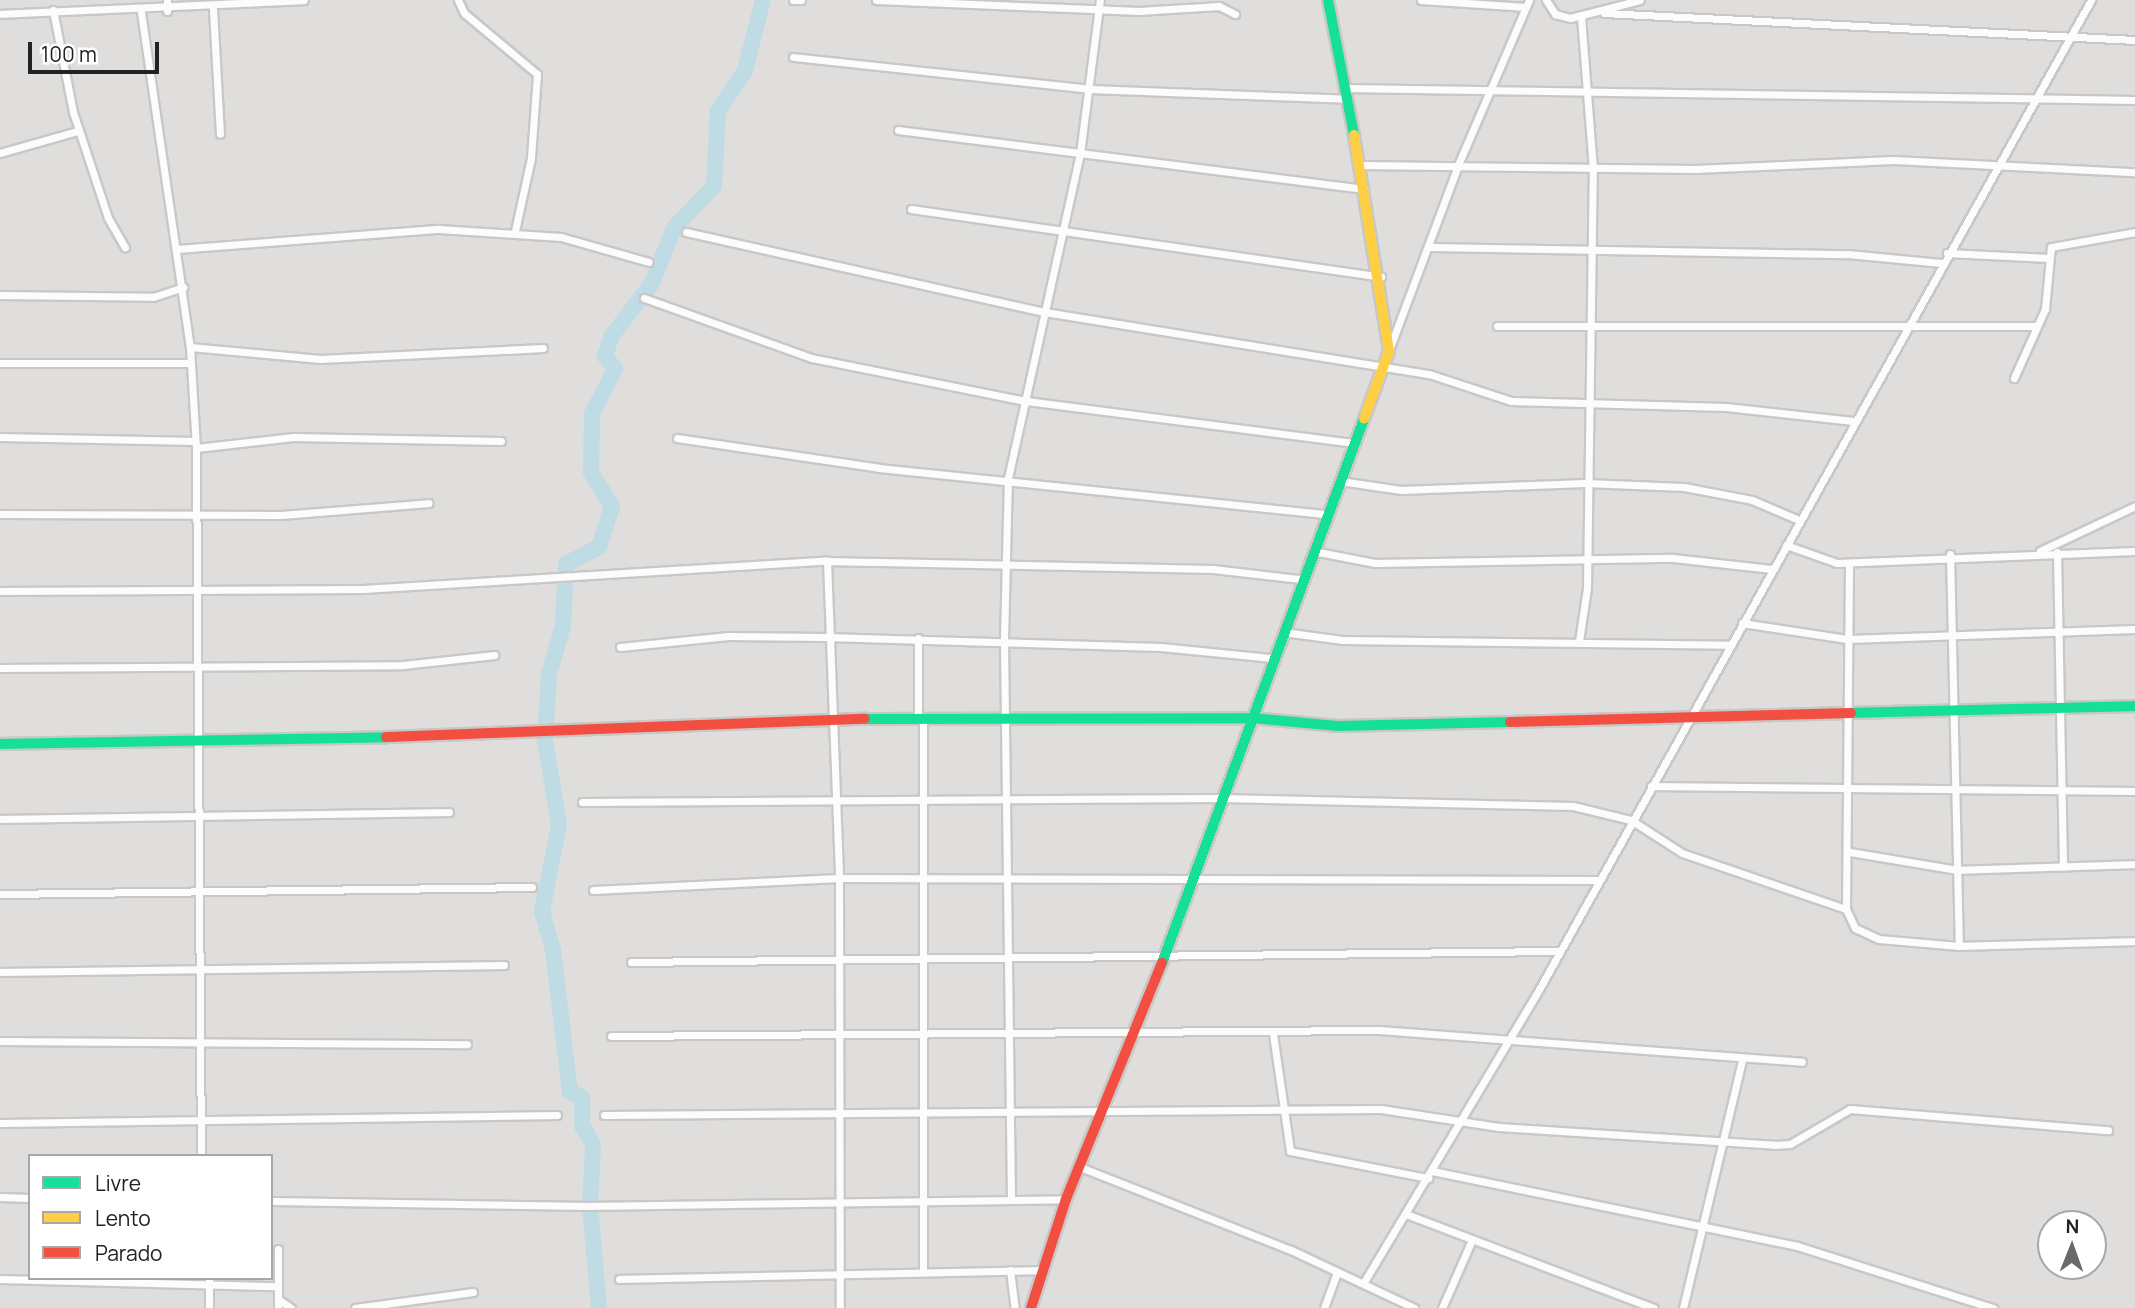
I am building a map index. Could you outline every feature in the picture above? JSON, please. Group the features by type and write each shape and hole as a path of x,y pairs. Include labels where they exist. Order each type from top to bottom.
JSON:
{"street":[{"path":"90,0 91,9"},
{"path":"167,0 167,10"},
{"path":"0,14 91,9 141,12 213,9 235,3 304,0"},
{"path":"458,0 464,13 537,74 531,158 514,231"},
{"path":"793,0 802,0"},
{"path":"876,0 1099,10 1219,6 1235,14"},
{"path":"1011,1199 1004,640 1008,478 1080,153 1100,0"},
{"path":"1328,0 1381,277 1389,351"},
{"path":"1031,1308 1066,1199 1136,1032 1252,718 1300,579 1431,247 1458,164 1527,3 1421,0"},
{"path":"1546,0 1555,14 1581,17 1604,13 1640,0"},
{"path":"1364,1282 1430,1175 1504,1042 1560,951 1853,421 2091,0"},
{"path":"213,9 220,134"},
{"path":"53,10 54,40 78,131 125,247"},
{"path":"141,12 183,287 191,363 197,589 196,973 201,1154"},
{"path":"1604,13 2073,34 2135,40"},
{"path":"1579,640 1585,559 1585,405 1593,169 1581,17"},
{"path":"793,57 1090,89 1346,99"},
{"path":"1344,88 1488,93 1585,91 2039,95 2135,100"},
{"path":"898,130 1364,189"},
{"path":"0,153 78,131"},
{"path":"1359,165 1458,164 1593,169 1835,160 2135,172"},
{"path":"911,209 1381,277"},
{"path":"177,249 414,230 514,231 592,244 649,262"},
{"path":"686,232 1045,312 1382,370 1456,380 1511,401 1787,410 1853,421"},
{"path":"2014,378 2045,309 2049,258 2058,241 2135,232"},
{"path":"1431,247 1848,254 1942,263"},
{"path":"1947,253 2049,258"},
{"path":"0,295 153,297 183,287"},
{"path":"644,298 812,358 1026,401 1353,443"},
{"path":"1497,326 1906,327 1945,321 2037,326"},
{"path":"190,347 320,359 543,348"},
{"path":"0,363 191,363"},
{"path":"0,437 195,444 293,437 501,441"},
{"path":"677,438 879,467 1008,478 1327,514"},
{"path":"1340,481 1401,490 1585,483 1725,493 1799,520"},
{"path":"0,514 350,512 429,503"},
{"path":"2036,553 2135,506"},
{"path":"1786,545 1849,563 1950,554 2135,551"},
{"path":"1313,551 1375,563 1673,558 1771,569"},
{"path":"2057,552 2063,867"},
{"path":"1950,554 1953,791 1959,946"},
{"path":"827,561 826,637 839,878 839,1113 836,1203 839,1308"},
{"path":"0,591 363,589 827,561 1004,568 1213,569 1300,579"},
{"path":"1849,563 1847,639 1850,852 1846,909 1856,928 1879,940 1959,946 2135,941"},
{"path":"1742,623 1847,639 2060,629 2135,629"},
{"path":"1282,632 1342,640 1579,640 1730,645"},
{"path":"620,647 729,636 918,638 1004,640 1272,658"},
{"path":"918,638 928,878 922,1113 923,1270"},
{"path":"0,668 197,669 403,665 494,655"},
{"path":"0,744 197,745 832,719 1006,716 1252,718 1338,726 1689,717 1848,718 2135,706"},
{"path":"1651,786 1848,792 2135,791"},
{"path":"582,802 835,799 1005,804 1221,798 1573,806 1631,820 1682,853 1846,909"},
{"path":"0,819 449,812"},
{"path":"1850,852 1957,870 2135,864"},
{"path":"593,890 839,878 1192,876 1598,880"},
{"path":"0,894 196,894 532,887"},
{"path":"631,962 839,955 1560,951"},
{"path":"0,972 196,973 504,965"},
{"path":"611,1036 1007,1032 1273,1034 1379,1030 1504,1042 1802,1062"},
{"path":"1273,1034 1290,1151 1430,1175 1797,1246 1993,1308"},
{"path":"0,1041 200,1045 467,1044"},
{"path":"1683,1308 1706,1228 1742,1060"},
{"path":"604,1115 1009,1112 1105,1108 1286,1111 1381,1109 1460,1122 1723,1143 1790,1144 1850,1109 2108,1130"},
{"path":"0,1123 557,1115"},
{"path":"1080,1167 1364,1282 1415,1308"},
{"path":"0,1197 28,1198"},
{"path":"273,1201 836,1203 1066,1199"},
{"path":"1406,1214 1471,1241 1654,1308"},
{"path":"1442,1308 1471,1241"},
{"path":"278,1249 278,1308"},
{"path":"1010,1270 1015,1308"},
{"path":"618,1279 839,1271 1043,1270"},
{"path":"1324,1308 1337,1273"},
{"path":"0,1279 28,1279"},
{"path":"209,1308 209,1280 276,1286"},
{"path":"355,1308 473,1292"},
{"path":"278,1299 291,1308"}],"shaded area":[{"path":"0,0 2135,0 2135,1308 0,1308"}],"waterway":[{"path":"599,1308 590,1206 593,1144 582,1126 582,1097 570,1092 553,950 542,911 559,825 545,740 549,674 563,625 566,564 599,547 612,506 591,472 592,414 615,369 605,356 611,337 652,283 674,228 714,186 718,111 745,71 763,0"}],"traffic: fast":[{"path":"1328,0 1354,135"},
{"path":"1162,963 1364,419"},
{"path":"1851,713 2135,706"},
{"path":"865,719 1252,718 1338,726 1510,722"},
{"path":"0,744 386,737"}],"traffic: slow":[{"path":"1354,135 1389,351 1364,419"}],"traffic: jam":[{"path":"1510,722 1851,713"},
{"path":"386,737 865,719"},
{"path":"1031,1308 1066,1199 1162,963"}]}
